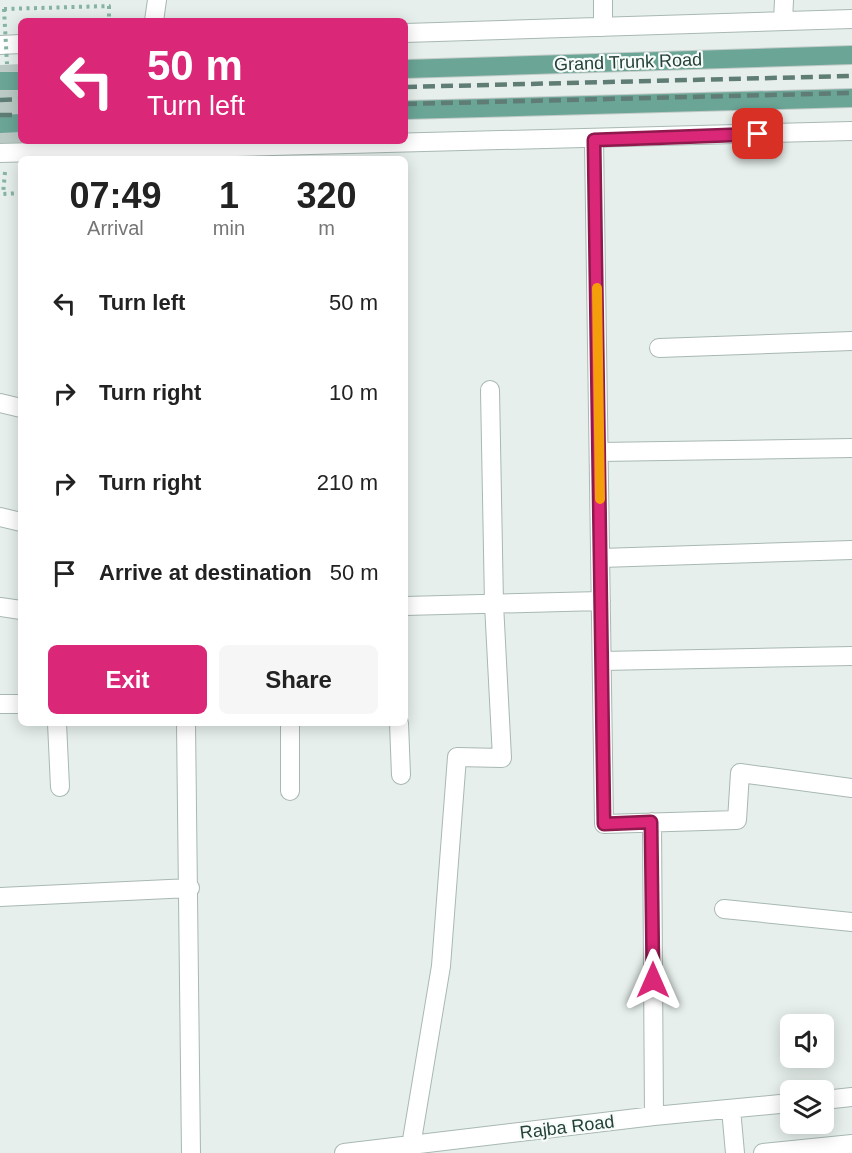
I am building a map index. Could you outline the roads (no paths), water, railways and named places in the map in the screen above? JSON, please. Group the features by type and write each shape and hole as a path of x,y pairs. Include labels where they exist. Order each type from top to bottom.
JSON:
{"main road":[{"name":"Grand Trunk Road","path":"408,69 852,55"},
{"path":"3,73 18,80"},
{"path":"408,110 852,98"},
{"path":"0,124 18,123"}],"street":[{"path":"154,18 157,0"},
{"path":"603,0 603,27"},
{"path":"783,21 784,0"},
{"path":"408,33 852,19"},
{"path":"0,45 18,44"},
{"path":"408,143 594,140 852,131"},
{"path":"594,140 604,824 737,820 740,772 852,788"},
{"path":"0,153 83,155 299,144"},
{"path":"659,348 852,341"},
{"path":"411,1146 441,966 457,757 502,758 494,604 490,390"},
{"path":"0,403 18,407"},
{"path":"599,452 852,448"},
{"path":"0,517 18,521"},
{"path":"601,558 852,550"},
{"path":"408,606 601,601"},
{"path":"0,607 18,610"},
{"path":"602,661 852,656"},
{"path":"0,704 18,704"},
{"path":"57,726 60,788"},
{"path":"186,726 190,888 191,1153"},
{"path":"290,726 290,791"},
{"path":"399,726 401,775"},
{"path":"651,822 654,1116"},
{"path":"0,897 190,888"},
{"path":"724,909 852,922"},
{"path":"834,1099 852,1097"},
{"name":"Rajba Road","path":"344,1153 654,1116 780,1104"},
{"path":"731,1108 735,1153"},
{"path":"763,1153 852,1144"}],"railway":[{"path":"408,87 852,76"},
{"path":"408,104 852,93"},
{"path":"0,100 18,99"},
{"path":"0,115 18,115"}]}
